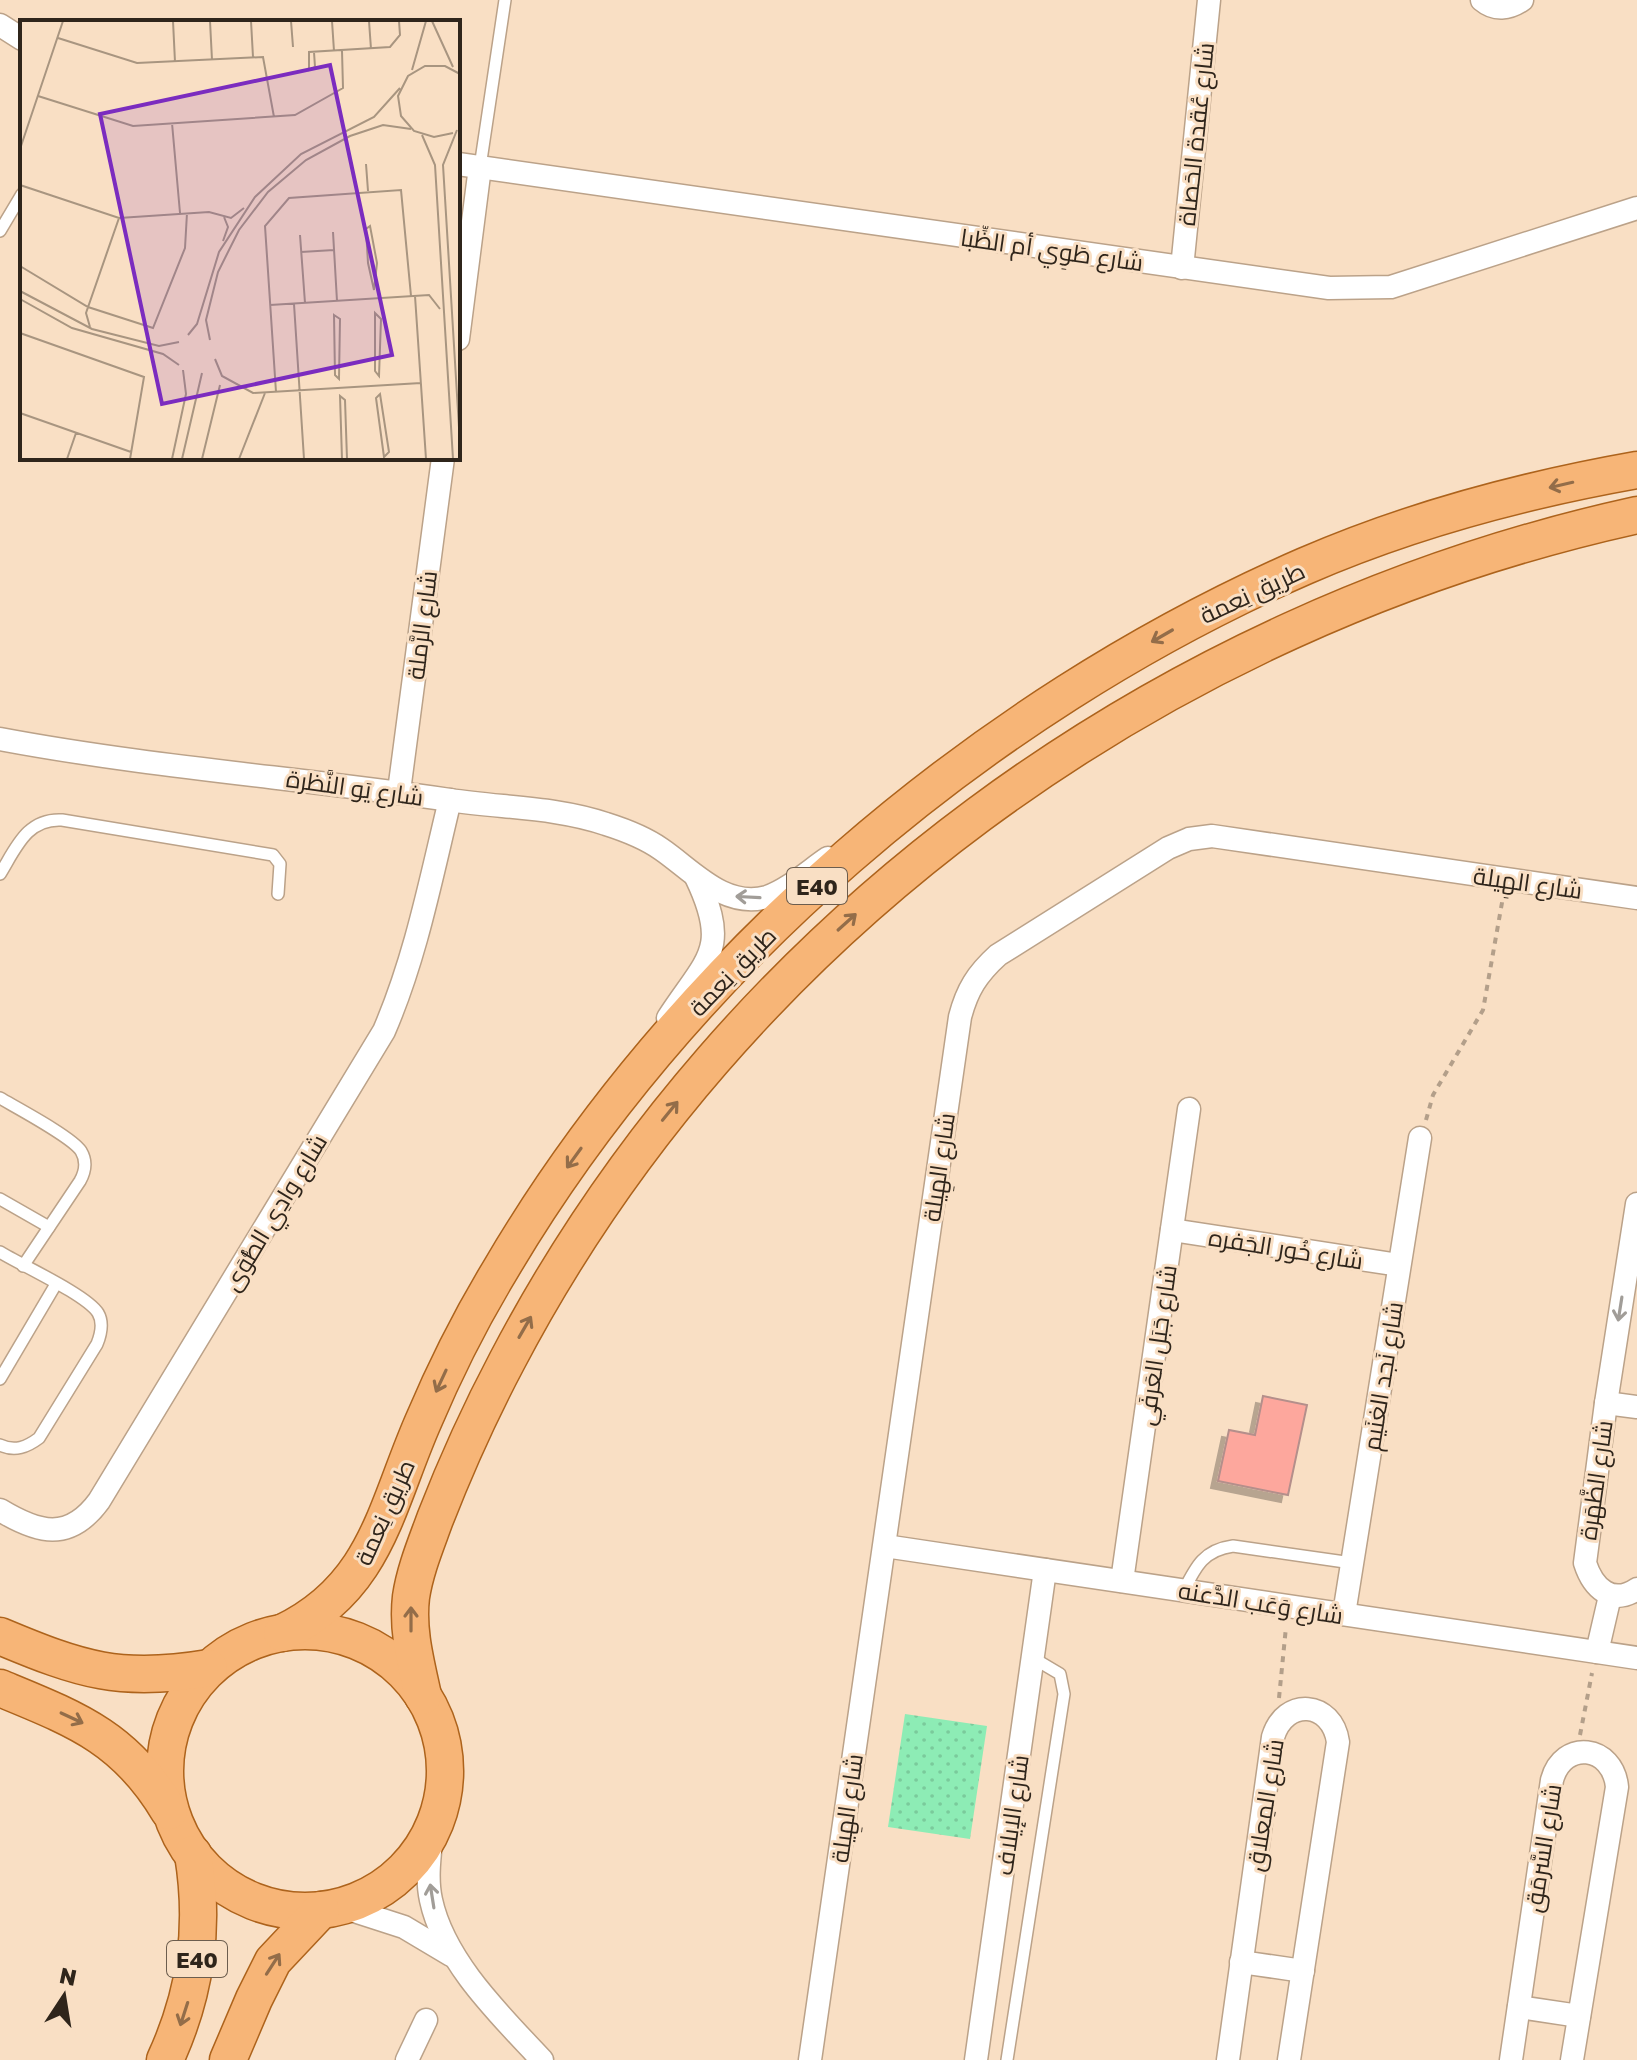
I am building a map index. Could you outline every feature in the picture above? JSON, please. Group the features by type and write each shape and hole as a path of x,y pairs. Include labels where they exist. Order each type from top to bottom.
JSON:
{"main road":[{"name":"طريق نِعمة","path":"282,1633 317,1614 347,1587 359,1570 379,1534 446,1371 472,1319 532,1218 609,1112 693,1011 833,871 933,788 1047,706 1110,665 1175,629 1269,583 1379,537 1522,494 1637,470"},
{"name":"طريق نِعمة","path":"423,1696 411,1631 415,1574 467,1442 518,1340 576,1242 651,1135 735,1034 827,940 926,854 1010,791 1090,738 1211,669 1273,638 1402,584 1534,541 1637,515"},
{"path":"0,1688 81,1722 109,1740 142,1772 193,1854 222,1883 250,1898 279,1908 330,1908 358,1900 394,1880 415,1858 432,1832 444,1793 444,1752 433,1713 397,1665 362,1643 323,1632 282,1633 243,1645 209,1668 184,1700 169,1738 165,1778 173,1818"},
{"path":"0,1636 65,1663 93,1670 151,1676 209,1668"},
{"name":"E40","path":"165,2060 187,2005 197,1955 199,1904 193,1854"},
{"name":"E40","path":"228,2060 273,1961 330,1908"}],"street":[{"name":"شارع عُقدة الحَصاة","path":"1182,268 1209,0"},
{"path":"1482,0 1506,8 1522,0"},
{"path":"0,25 20,38"},
{"name":"شارع طَوِي أم الظِّبا","path":"469,165 1329,288 1391,287 1637,208"},
{"path":"460,307 469,165"},
{"name":"شارع الرَّملة","path":"399,791 443,460"},
{"name":"شارع يَو النَّظرة","path":"0,739 91,756 399,791 559,813 602,822 631,832 660,848 723,894 744,898 770,896 933,788"},
{"name":"شارع وادِي الطُّوَى","path":"0,1510 34,1528 49,1530 78,1523 90,1514 99,1501 384,1031 412,958 450,800"},
{"name":"شارع الهِيلة","path":"810,2060 960,1017 970,986 998,955 1168,848 1189,839 1212,836 1235,838 1637,898"},
{"name":"شارع يَو النَّظرة","path":"609,1112 705,965 711,950 713,919 695,876"},
{"name":"شارع جَبَل العَرفَي","path":"1122,1581 1189,1109"},
{"name":"شارع نَجد الغنَيم","path":"1344,1614 1420,1138"},
{"name":"شارع الظَّهَرة","path":"1610,1596 1595,1583 1585,1563 1637,1204"},
{"name":"شارع خُور الجَفره","path":"1172,1230 1399,1265"},
{"name":"شارع الظَّهَرة","path":"1606,1403 1637,1407"},
{"name":"شارع وَعَب الدَّعنه","path":"885,1546 1637,1658"},
{"name":"شارع الإيلاف","path":"976,2060 1045,1570"},
{"path":"1597,1652 1610,1596 1620,1597 1637,1589"},
{"name":"شارع المِعلاق","path":"1228,2060 1276,1728 1295,1711 1313,1710 1334,1725 1338,1742 1289,2060"},
{"name":"شارع السَّرمَق","path":"1511,2060 1552,1780 1560,1763 1577,1753 1597,1754 1605,1760 1612,1767 1617,1787 1572,2060"},
{"path":"432,1832 430,1898 453,1956 542,2060"},
{"path":"330,1908 404,1927 453,1956"},
{"path":"1241,1962 1303,1971"},
{"path":"1519,2007 1579,2016"},
{"path":"407,2060 426,2020"}],"lane":[{"path":"469,165 505,0"},
{"path":"0,231 20,197"},
{"path":"0,874 32,827 46,820 62,820 273,855 280,864 278,894"},
{"path":"0,1098 76,1145 84,1159 83,1175 23,1266"},
{"path":"0,1199 49,1227"},
{"path":"0,1252 90,1304 100,1319 100,1336 39,1438 29,1446 17,1449 0,1445"},
{"path":"0,1379 56,1284"},
{"path":"1184,1590 1204,1556 1225,1547 1352,1563"},
{"path":"1007,2060 1064,1694 1060,1674 1033,1658"}],"path":[{"path":"1420,1138 1433,1095 1483,1010 1506,879"},
{"path":"1276,1728 1288,1606"},
{"path":"1577,1753 1597,1652"}],"green space":[{"path":"905,1714 987,1726 970,1839 888,1827"}],"building":[{"path":"1263,1396 1307,1405 1288,1495 1218,1481 1229,1430 1255,1435"}]}
